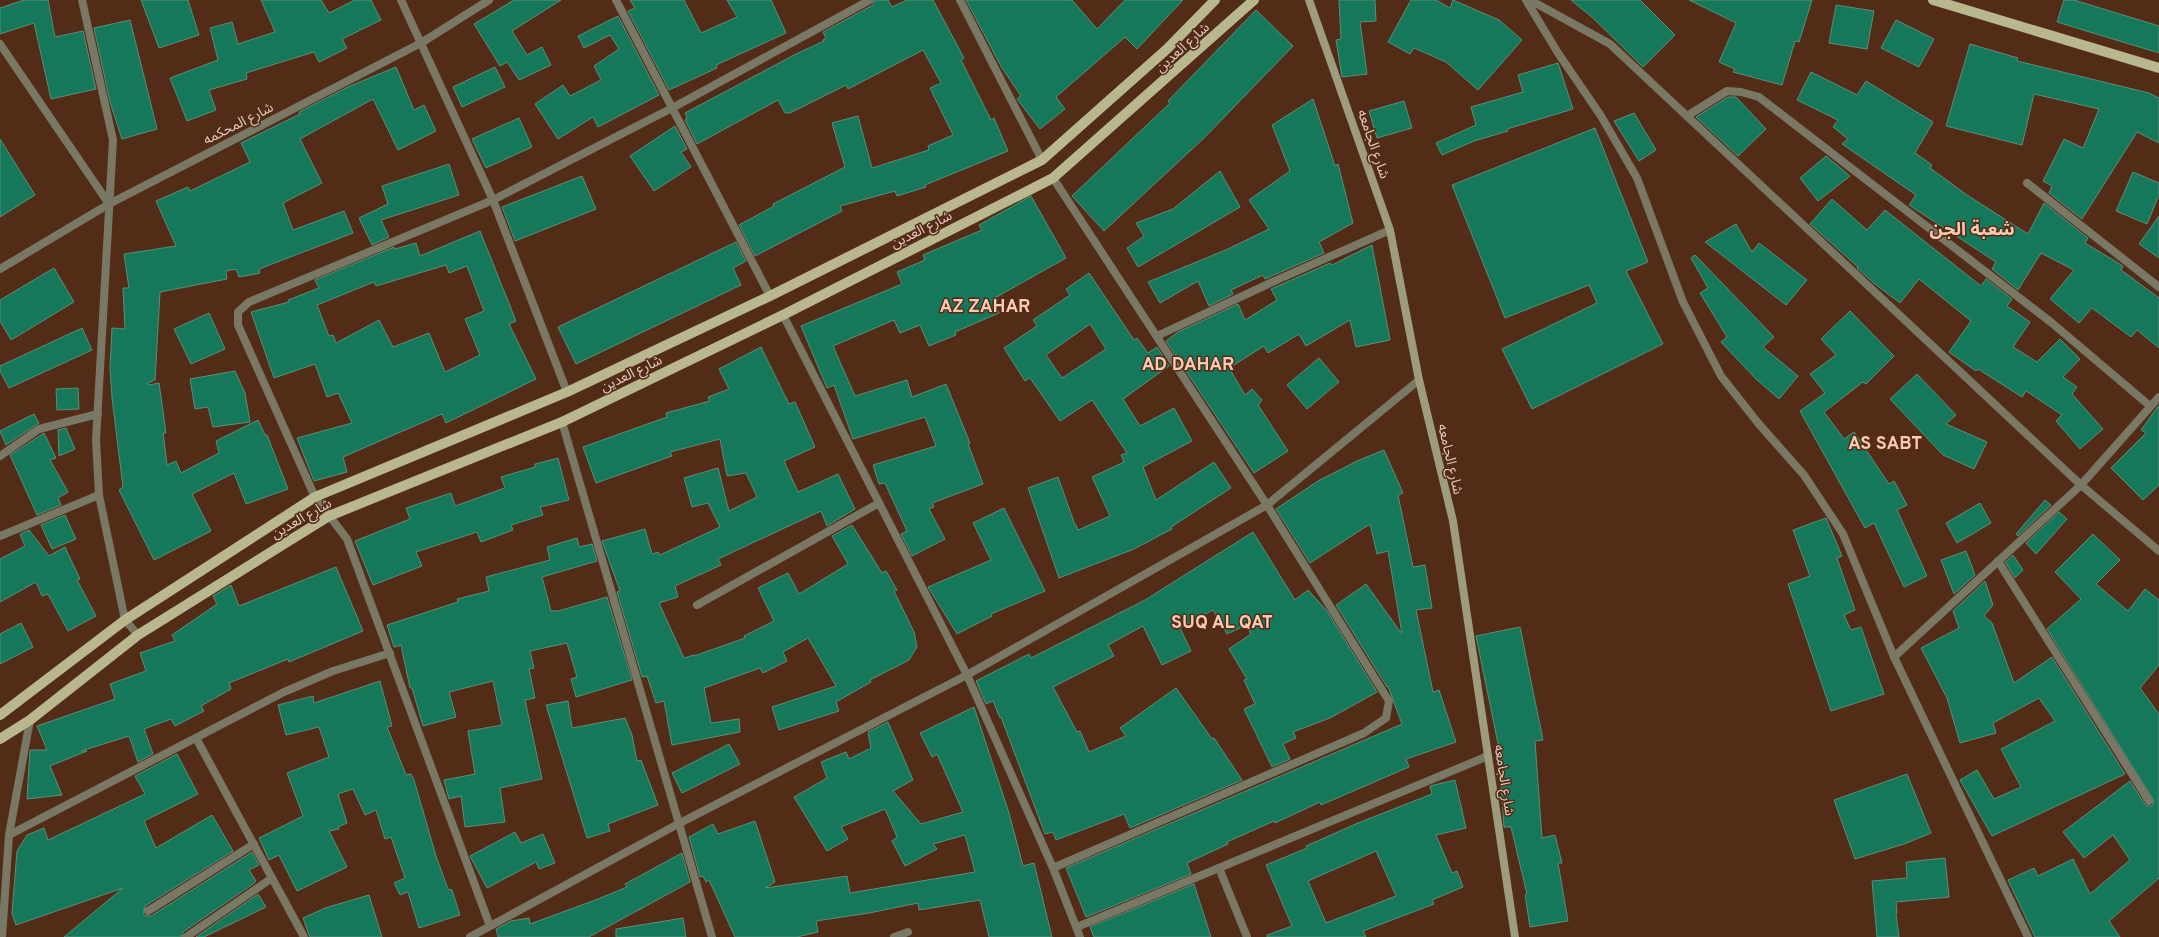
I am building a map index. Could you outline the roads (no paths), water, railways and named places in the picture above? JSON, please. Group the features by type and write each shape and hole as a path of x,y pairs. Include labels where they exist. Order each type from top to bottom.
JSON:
{"main road":[{"name":"شارع العدين","path":"0,715 125,620 316,497 566,392 770,296 1042,160 1167,49 1215,0"},
{"name":"شارع العدين","path":"0,739 30,720 138,636 329,516 562,422 783,316 1053,178 1254,0"},
{"path":"1933,0 2159,68"}],"street":[{"path":"82,0 113,140 96,440 99,495 125,620 138,636"},
{"path":"401,0 493,200 566,392"},
{"name":"شارع المحكمه","path":"0,269 109,204 421,43 489,0"},
{"path":"616,0 674,107 770,296"},
{"path":"490,926 347,539 316,497 238,325 238,312 249,302 493,200 674,107 870,0"},
{"path":"960,0 1042,160"},
{"name":"شارع الجامعه","path":"1309,0 1390,230 1419,380 1453,521 1515,937"},
{"path":"1526,0 1558,53 1601,116 1637,178 1683,302 1721,376 1758,423 1804,475 1843,534 1894,657 2028,937"},
{"path":"1530,0 1610,44 2081,485 2159,551"},
{"path":"0,44 109,204"},
{"path":"1687,116 1727,91 1741,92 1759,97 2052,323 2150,406"},
{"path":"1053,178 1267,504 1389,701 1386,718 1364,733 1053,868"},
{"path":"2027,183 2159,287"},
{"path":"1157,336 1279,279 1390,230"},
{"path":"783,316 967,675 1053,868 1080,937"},
{"path":"470,937 678,824 967,675 1267,504 1419,380"},
{"path":"1894,657 2081,485 2159,397"},
{"path":"0,456 39,429 98,414"},
{"path":"562,422 712,937"},
{"path":"0,536 99,495"},
{"path":"698,605 879,503"},
{"path":"1998,561 2149,801"},
{"path":"9,835 284,692 333,671 390,653"},
{"path":"2,937 9,835 30,720"},
{"path":"196,738 304,937"},
{"path":"1077,928 1488,756"},
{"path":"148,911 254,844"},
{"path":"1219,868 1247,937"},
{"path":"186,937 272,878"},
{"path":"894,937 908,932"}],"district":[{"name":"شعبة الجن","path":"1972,229"},
{"name":"AZ ZAHAR","path":"985,306"},
{"name":"AD DAHAR","path":"1188,364"},
{"name":"AS SABT","path":"1885,443"},
{"name":"SUQ AL QAT","path":"1222,622"}]}
